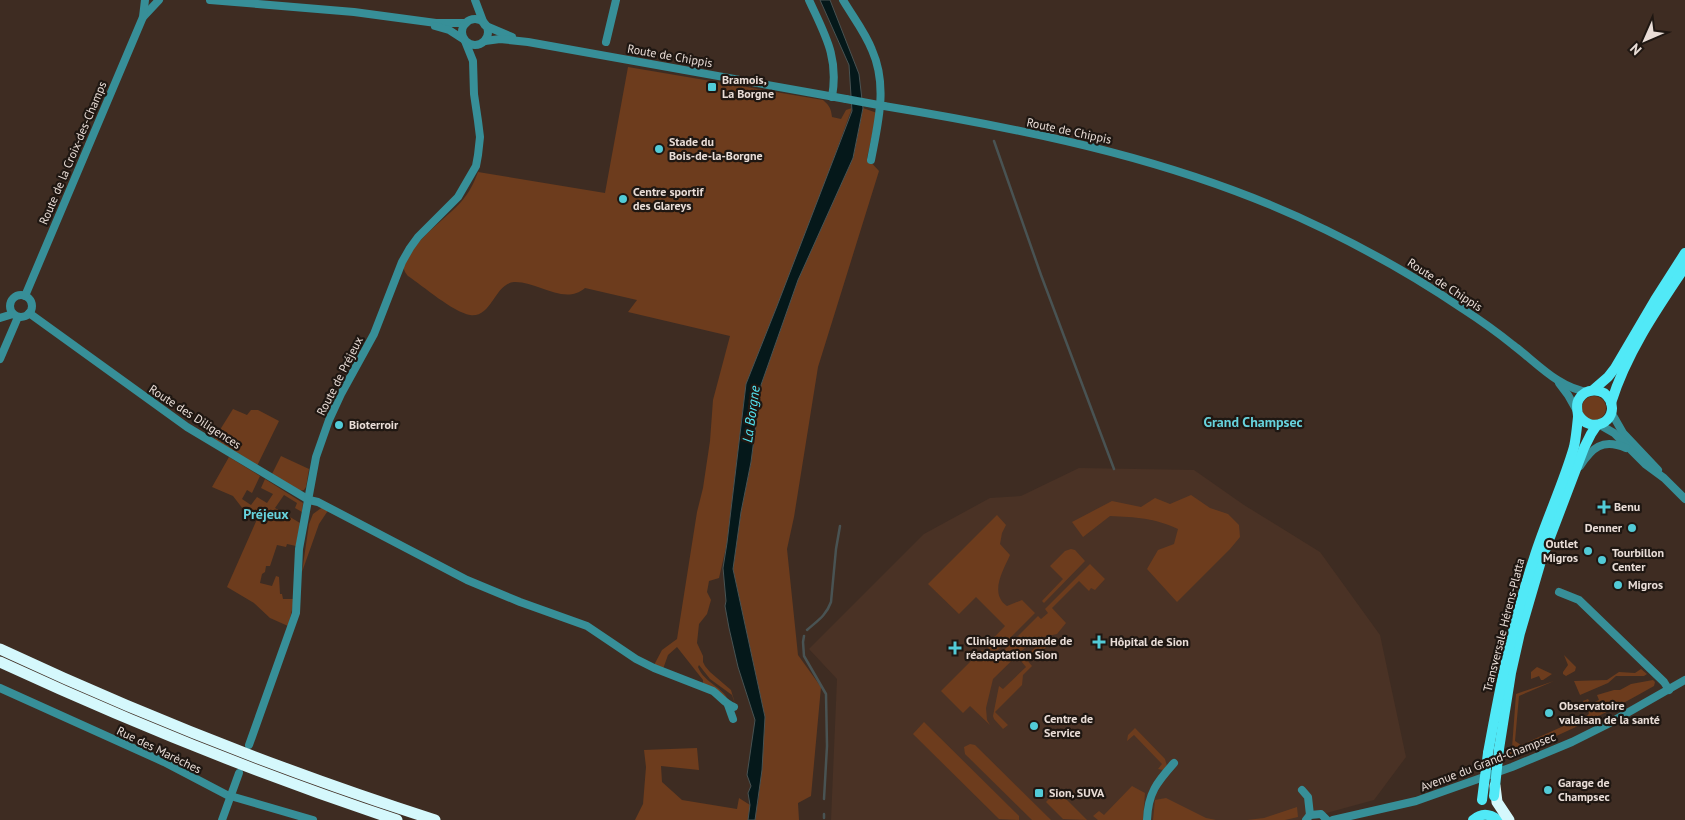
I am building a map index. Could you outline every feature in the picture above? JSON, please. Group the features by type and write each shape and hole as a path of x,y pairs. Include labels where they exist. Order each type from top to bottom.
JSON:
{"highway":[{"path":"0,649 222,745 347,791 434,820"},
{"path":"0,662 106,710 189,744 293,784 397,820"},
{"path":"1495,792 1501,820"}],"main road":[{"path":"1685,253 1615,368 1608,377 1579,399 1577,412 1586,423 1599,425 1607,420 1617,383 1632,352 1685,267"},
{"path":"1590,391 1605,394 1611,408"},
{"name":"Transversale Hérens-Platta","path":"1476,818 1482,800 1495,712 1519,607 1542,534 1574,446 1577,412"},
{"name":"Transversale Hérens-Platta","path":"1495,792 1499,749 1520,633 1541,561 1584,448 1591,434 1599,425"},
{"path":"1476,818 1488,815 1501,820"}],"street":[{"name":"Route de la Croix-des-Champs","path":"143,18 144,0"},
{"name":"Route de la Croix-des-Champs","path":"25,296 143,18 159,0"},
{"name":"Route de Chippis","path":"210,0 354,12 447,24 476,19 507,36 528,42"},
{"path":"606,42 616,0"},
{"path":"809,0 833,55 832,97"},
{"path":"843,0 872,49 880,80 880,112 871,160"},
{"path":"464,40 462,29 467,22 475,1"},
{"path":"475,1 488,35 484,42"},
{"name":"Route de Chippis","path":"416,21 449,30 474,46 500,39 528,42 884,106 1096,147 1184,172 1263,202 1332,233 1418,280 1488,326 1554,377 1576,389 1590,391"},
{"name":"Route de Préjeux","path":"464,40 472,56 474,68"},
{"name":"Route de Préjeux","path":"249,745 296,613 300,549 316,457 329,420 340,394 374,334 402,262 418,237 458,197 476,166 480,136 474,94 474,68 476,55 484,42"},
{"path":"0,318 16,315 24,317 29,314 31,304 25,296 18,296 12,300 10,307 16,315"},
{"name":"Route des Diligences","path":"29,314 187,428 309,500 318,502 358,522 467,580 520,602 587,626 636,659 719,696 731,706 733,719"},
{"path":"0,359 16,315"},
{"name":"Route de Chippis","path":"1554,377 1568,395 1577,412"},
{"path":"1611,408 1620,429 1659,470 1664,478"},
{"path":"1599,425 1614,433 1645,464 1664,478 1685,499"},
{"path":"1575,474 1590,452 1598,446 1613,444 1630,449"},
{"path":"1559,592 1579,600 1664,682 1669,690"},
{"name":"Avenue du Grand-Champsec","path":"1333,820 1416,801 1512,767 1572,742 1618,719 1685,680"},
{"name":"Rue des Marèches","path":"0,688 164,762 210,788 230,796 313,820"},
{"path":"1147,820 1152,793 1157,782 1174,763"},
{"path":"222,820 238,773"},
{"path":"1302,790 1308,797 1308,818 1320,814 1327,820"}],"shaded area":[{"name":"Centre sportif des Glareys","path":"628,67 823,100 830,108 832,117 841,119 846,110 852,108 812,218 746,384 727,543 719,578 709,581 707,592 711,600 707,614 699,624 697,643 703,656 703,662 710,672 731,690 736,707 732,695 710,679 699,665 698,667 705,677 723,692 729,702 703,686 703,680 677,647 668,655 663,669 654,665 662,650 677,639 697,512 703,488 710,441 713,400 730,336 628,312 637,300 585,288 577,293 560,294 532,285 514,282 502,288 483,311 477,315 470,315 455,309 438,298 408,276 404,270 405,261 410,253 461,202 471,188 478,172 605,193"},
{"path":"863,108 877,113 867,158 879,171 818,367 794,517 787,549 798,655 821,687 811,796 798,803 799,820 635,820 643,804 646,767 644,750 697,748 699,770 661,766 662,782 682,800 737,809 739,798 750,805 758,804 765,717 733,569 741,512 751,462 761,385 798,280 853,158"},
{"path":"1594,396 1602,400 1606,408 1602,416 1594,420 1586,416 1582,408 1586,400"},
{"path":"233,409 247,415 251,410 258,410 279,421 256,468 213,441"},
{"path":"281,456 309,469 304,490 298,491 271,476"},
{"path":"229,457 260,476 252,493 247,490 242,499 251,505 257,497 267,503 273,494 261,488 265,479 303,503 302,512 295,508 297,503 284,495 275,508 300,523 296,546 287,544 286,547 277,545 270,566 266,566 260,583 272,586 276,576 279,577 280,594 282,594 283,599 293,599 288,626 270,618 254,603 227,587 258,517 243,509 233,496 212,487"},
{"name":"Hôpital de Sion","path":"1079,468 1194,470 1244,505 1320,552 1380,635 1406,757 1374,800 1301,820 831,820 837,679 809,649 924,534 990,498 1021,496"},
{"path":"1191,495 1210,508 1228,514 1239,525 1240,537 1177,602 1147,569 1158,550 1174,544 1178,529 1161,522 1110,516 1083,537 1072,522 1112,501 1141,507 1155,498 1170,504"},
{"path":"324,506 329,509 319,524 302,572 309,524 313,514"},
{"path":"997,515 1006,525 1000,544 1010,555 999,582 999,595 1007,606 1022,600 1035,613 994,654 986,646 1005,626 976,597 959,614 928,584"},
{"path":"1075,550 1085,561 1044,603 1042,601 1063,579 1050,566 1065,551"},
{"path":"1090,564 1105,579 1095,590 1091,588 1089,591 1079,581 1052,608 1066,623 1057,634 1034,639 993,679 986,708 987,720 990,725 970,706 963,713 941,691 982,650 994,660 1038,616 1041,619 1048,613 1045,609"},
{"path":"1040,643 1048,645 1037,656 1034,652 1026,659 1032,666 1023,675 1022,685 995,712 1008,725 1003,729 993,716 999,686 1003,689 1026,667 1021,661"},
{"path":"1564,655 1576,667 1575,671 1566,676 1563,672 1568,665"},
{"path":"1537,667 1552,674 1543,680 1539,676 1531,679 1531,672"},
{"path":"1641,669 1647,674 1644,676 1616,676 1608,683 1580,695 1574,681 1607,680 1619,672 1635,673"},
{"path":"1653,680 1655,682 1654,686 1599,716 1562,734 1504,757 1505,753 1512,748 1516,694 1554,681 1519,696 1515,741 1521,745 1588,715 1589,713 1583,701 1588,699 1591,704 1599,700 1597,695 1620,690 1631,684"},
{"path":"924,722 1019,816 1019,820 999,819 913,734"},
{"path":"1135,728 1165,759 1167,766 1163,770 1158,769 1162,764 1134,735 1127,741 1128,735"},
{"path":"970,744 975,745 1051,820 1032,820 965,754 964,747"},
{"path":"1132,786 1145,793 1143,820 1098,820 1093,816 1099,811 1104,815"},
{"path":"1057,790 1087,820 1063,819 1046,802"},
{"path":"1166,798 1206,818 1216,820 1153,820 1155,800"},
{"path":"1297,807 1298,817 1285,820 1247,820 1264,818"}],"water":[{"name":"La Borgne","path":"820,0 830,0 859,74 863,108 853,158 798,280 761,385 751,462 741,512 733,569 765,717 762,770 755,820 748,820 750,805 748,793 751,786 747,775 755,720 738,667 729,628 725,606 723,568 746,384 852,111 849,65"}],"waterway":[{"path":"994,141 1041,275 1114,469"},
{"path":"807,630 824,615 831,602 840,526"},
{"path":"804,636 804,656 826,694 827,746 824,799"}],"place":[{"name":"Bramois, La Borgne","path":"712,87"},
{"name":"Stade du Bois-de-la-Borgne","path":"659,149"},
{"name":"Centre sportif des Glareys","path":"623,199"},
{"name":"Bioterroir","path":"339,425"},
{"name":"Benu","path":"1604,507"},
{"name":"Denner","path":"1632,528"},
{"name":"Outlet Migros","path":"1588,551"},
{"name":"Tourbillon Center","path":"1602,560"},
{"name":"Migros","path":"1618,585"},
{"name":"Hôpital de Sion","path":"1099,642"},
{"name":"Clinique romande de réadaptation Sion","path":"955,648"},
{"name":"Observatoire valaisan de la santé","path":"1549,713"},
{"name":"Centre de Service","path":"1034,726"},
{"name":"Garage de Champsec","path":"1548,790"},
{"name":"Sion, SUVA","path":"1039,793"}],"district":[{"name":"Grand Champsec","path":"1253,422"},
{"name":"Préjeux","path":"266,514"}]}
